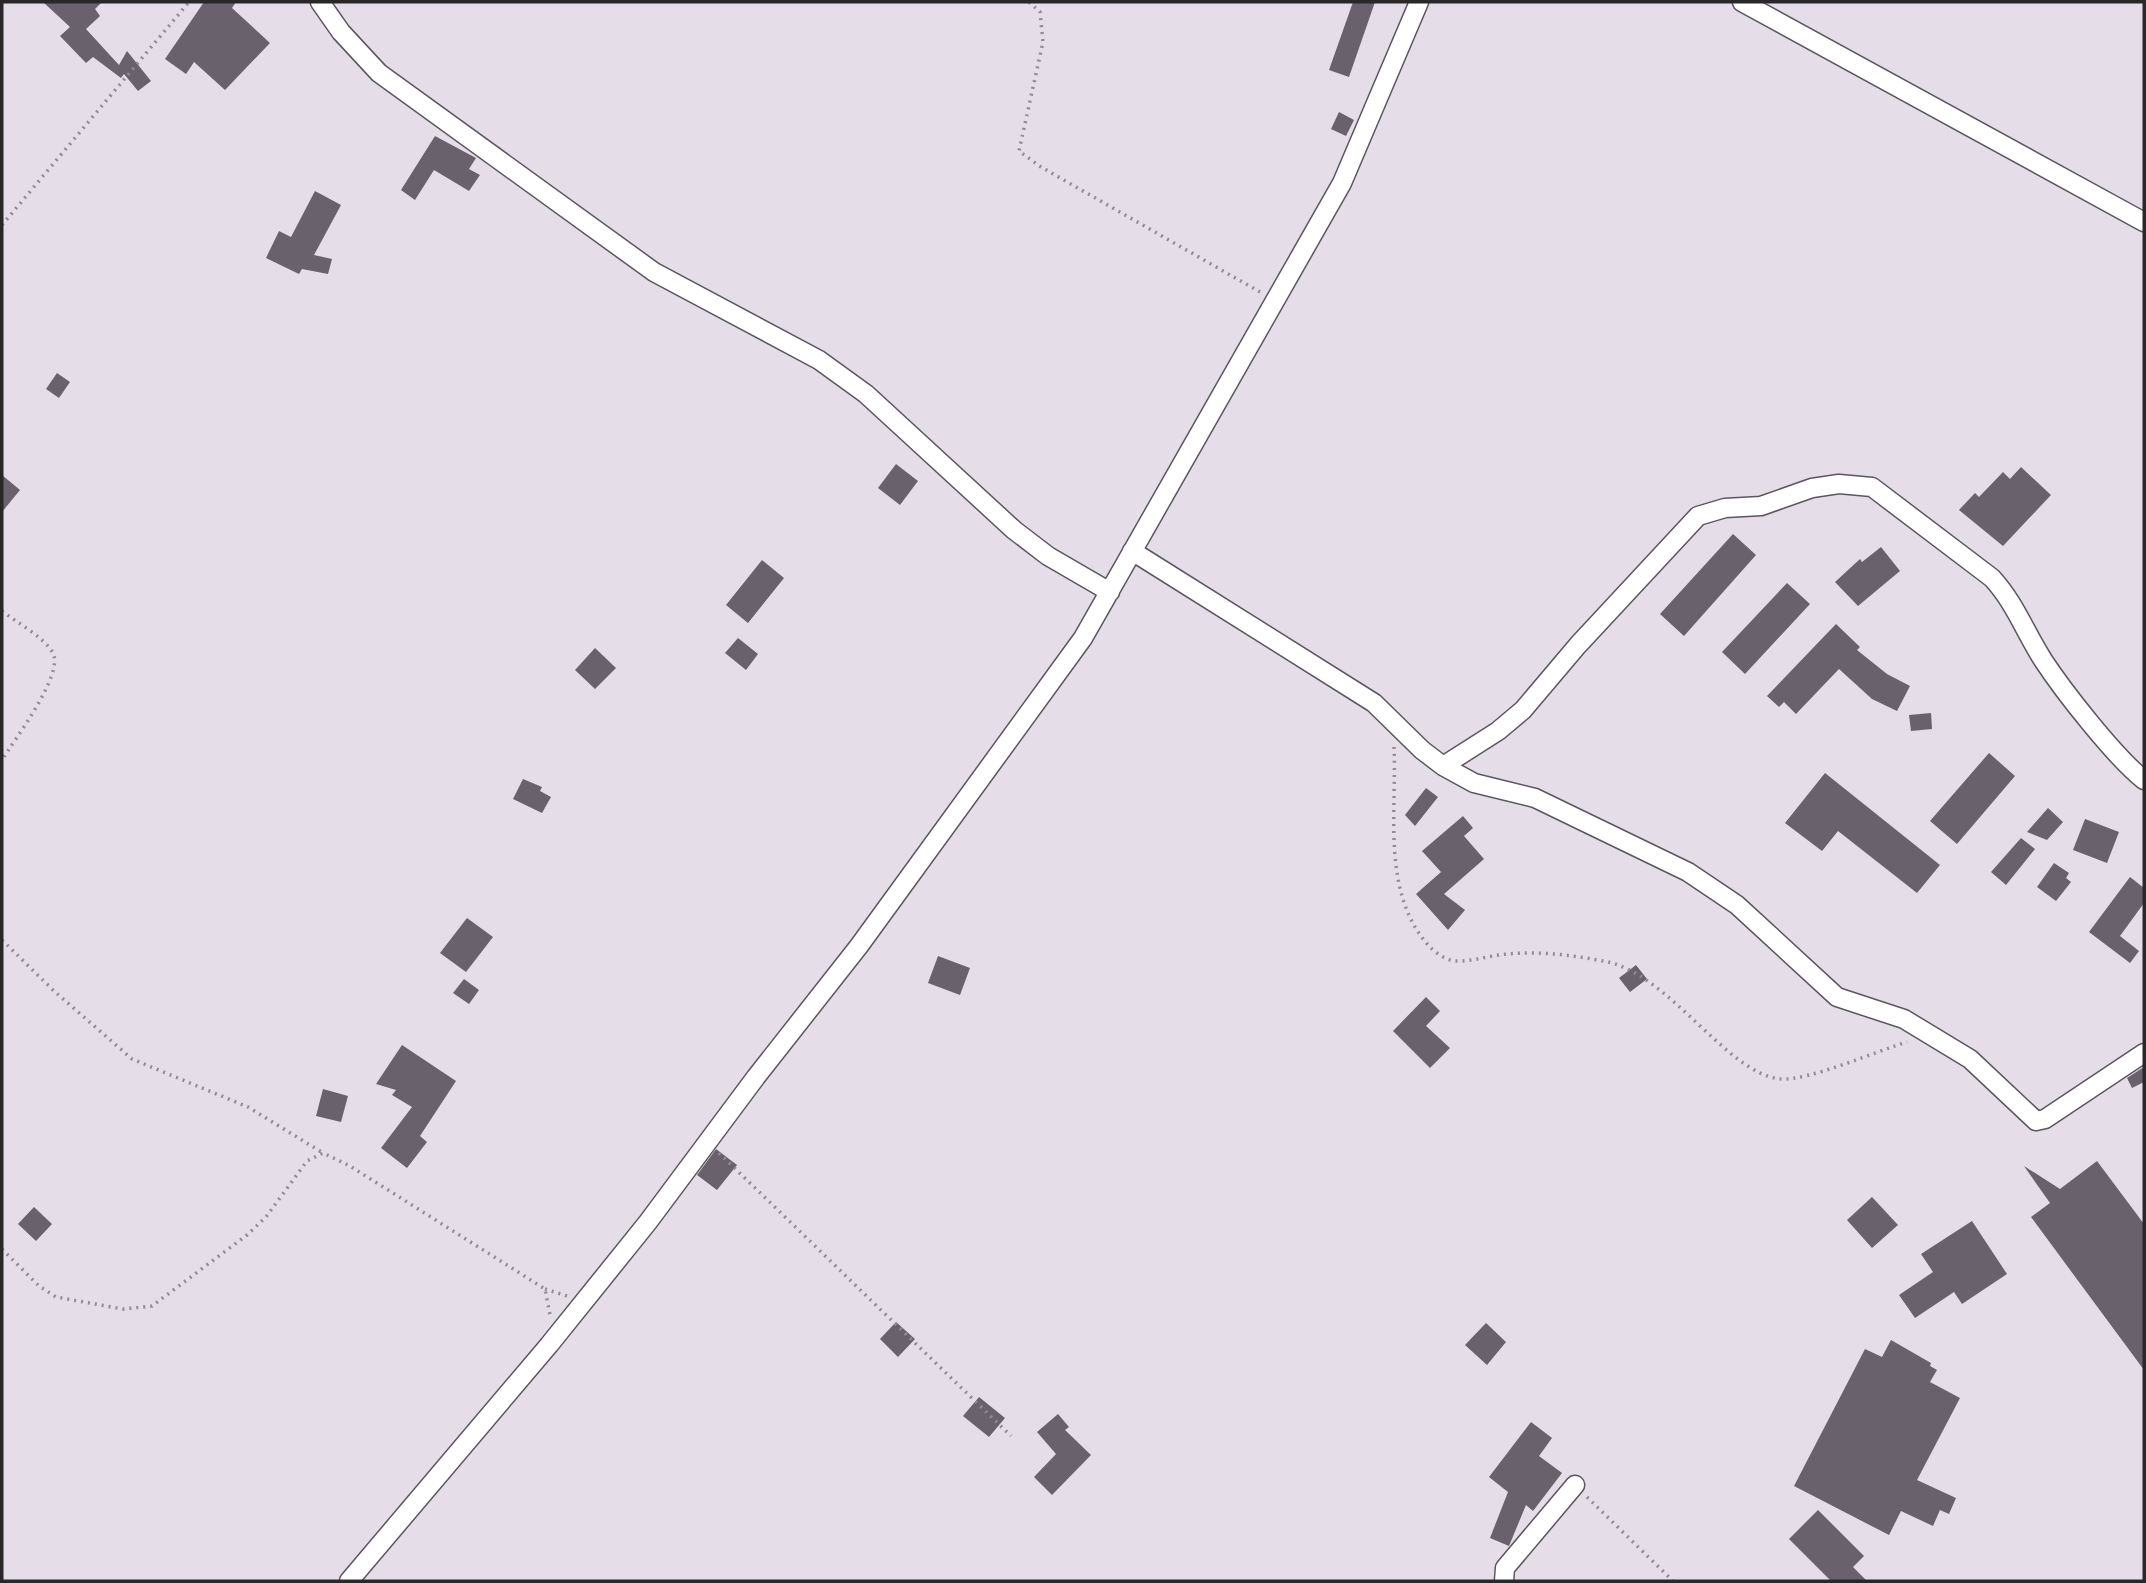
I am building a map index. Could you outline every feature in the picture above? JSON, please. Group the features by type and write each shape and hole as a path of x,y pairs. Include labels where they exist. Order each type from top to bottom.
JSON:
{"street":[{"path":"320,2 357,52 379,73 654,272 827,366 866,394 1014,530 1048,556 1110,592"},
{"path":"349,1581 549,1345 708,1142 859,946 1083,638 1342,183 1419,2"},
{"path":"1742,2 2144,222"},
{"path":"1443,766 1498,731 1523,710 1569,654 1698,516 1725,508 1761,506 1812,488 1856,484 1872,487 1886,495 1992,578 2007,595 2042,659 2122,758 2144,780"},
{"path":"1132,551 1354,690 1394,720 1422,750 1443,766 1474,783 1535,798 1688,872 1737,905 1837,996 1904,1019 1970,1059 2036,1121 2045,1119 2144,1052"},
{"path":"1504,1581 1505,1568 1575,1485"}],"path":[{"path":"2,225 189,2"},
{"path":"1030,2 1040,12 1043,42 1040,70 1019,150 1041,167 1274,300"},
{"path":"2,611 52,652 55,666 40,699 2,760"},
{"path":"1394,720 1397,876 1408,912 1427,944 1445,959 1469,960 1524,953 1615,963 1672,1000 1727,1050 1755,1070 1782,1079 1810,1074 1907,1042"},
{"path":"2,940 54,991 132,1059 248,1107 323,1153 350,1166 545,1289 550,1318 549,1345"},
{"path":"708,1142 1011,1436"},
{"path":"2,1249 39,1286 56,1297 123,1308 152,1306 247,1235 266,1216 307,1161 323,1153"},
{"path":"1575,1485 1673,1581"}],"building":[{"path":"43,2 102,2 95,9 100,16 86,29 119,65 127,51 151,81 138,91 124,74 121,78 93,57 86,63 60,36 70,27"},
{"path":"204,2 236,2 232,8 270,43 225,90 194,62 186,74 165,59"},
{"path":"1353,2 1375,2 1349,77 1329,70"},
{"path":"1339,112 1354,120 1346,136 1331,129"},
{"path":"435,136 476,158 469,169 480,175 469,191 434,170 415,200 401,190"},
{"path":"315,191 341,205 314,255 332,259 328,274 302,269 299,274 266,258 279,231 291,237"},
{"path":"57,373 70,382 59,398 46,389"},
{"path":"896,464 918,481 900,505 878,488"},
{"path":"2021,467 2051,495 2003,546 1959,510 1975,493 1979,497 2003,472 2010,479"},
{"path":"2,475 20,490 2,512"},
{"path":"1733,534 1756,555 1684,636 1660,614"},
{"path":"1881,547 1900,571 1858,606 1835,582 1860,559 1862,562"},
{"path":"762,560 784,578 748,623 726,605"},
{"path":"1787,583 1810,604 1745,674 1722,652"},
{"path":"1836,624 1860,647 1857,650 1887,674 1910,686 1897,711 1872,699 1839,669 1796,714 1784,702 1779,707 1767,696"},
{"path":"738,638 758,654 746,670 725,653"},
{"path":"595,648 616,668 595,689 575,670"},
{"path":"1931,713 1932,729 1911,731 1909,715"},
{"path":"1989,753 2015,776 1957,844 1930,821"},
{"path":"1825,773 1940,865 1917,893 1838,831 1822,851 1785,823"},
{"path":"523,779 542,787 540,791 551,797 542,813 513,799"},
{"path":"1426,788 1438,797 1415,826 1405,815"},
{"path":"2048,808 2063,822 2047,840 2027,832"},
{"path":"1463,816 1473,828 1464,836 1484,859 1444,894 1465,910 1448,930 1416,894 1441,872 1422,851"},
{"path":"2085,819 2119,832 2107,863 2073,850"},
{"path":"2021,838 2035,849 2006,885 1991,872"},
{"path":"2054,863 2069,873 2066,878 2071,882 2056,901 2037,887"},
{"path":"2130,877 2144,888 2144,903 2120,936 2139,951 2130,963 2089,932"},
{"path":"467,918 493,937 466,972 440,953"},
{"path":"938,956 970,968 960,995 928,983"},
{"path":"1636,965 1647,979 1630,992 1619,978"},
{"path":"464,979 479,990 469,1004 453,993"},
{"path":"1426,997 1440,1011 1426,1026 1450,1048 1430,1068 1393,1031"},
{"path":"402,1045 456,1081 420,1136 427,1142 407,1168 381,1148 412,1107 392,1095 396,1090 376,1084"},
{"path":"2144,1067 2144,1082 2132,1088 2127,1078"},
{"path":"323,1089 348,1096 341,1122 316,1116"},
{"path":"716,1149 737,1165 717,1190 697,1175"},
{"path":"2097,1161 2144,1224 2144,1370 2031,1217 2050,1203 2024,1166 2060,1189"},
{"path":"1872,1197 1898,1225 1872,1248 1847,1220"},
{"path":"34,1207 52,1224 36,1241 18,1224"},
{"path":"1972,1221 2007,1274 1962,1304 1954,1292 1915,1318 1899,1295 1933,1272 1921,1254"},
{"path":"896,1322 915,1339 898,1357 880,1339"},
{"path":"1486,1323 1506,1342 1487,1365 1465,1345"},
{"path":"1891,1340 1931,1363 1930,1366 1937,1370 1930,1382 1960,1398 1917,1480 1956,1498 1949,1514 1940,1510 1933,1526 1901,1511 1889,1535 1794,1486 1865,1349 1882,1357"},
{"path":"979,1397 1005,1418 989,1437 963,1416"},
{"path":"1058,1414 1069,1427 1065,1430 1091,1455 1052,1495 1034,1477 1056,1454 1037,1432"},
{"path":"1531,1422 1552,1438 1539,1456 1562,1473 1533,1511 1526,1505 1509,1546 1490,1538 1508,1492 1489,1477"},
{"path":"1818,1510 1864,1556 1853,1567 1867,1581 1831,1581 1789,1539"}]}
